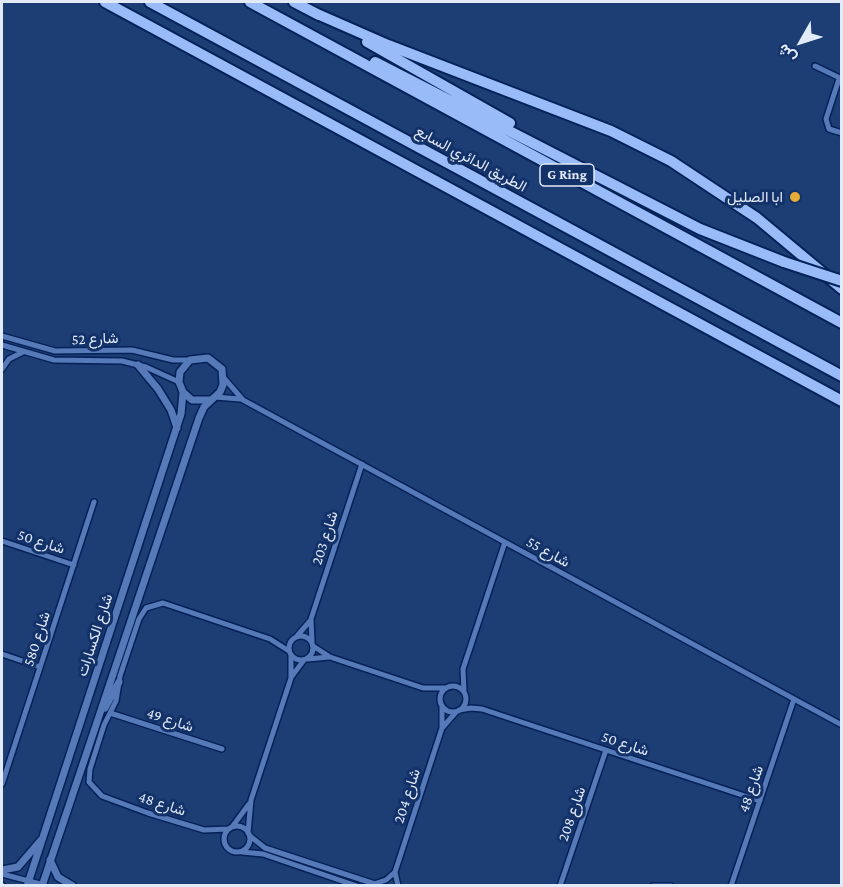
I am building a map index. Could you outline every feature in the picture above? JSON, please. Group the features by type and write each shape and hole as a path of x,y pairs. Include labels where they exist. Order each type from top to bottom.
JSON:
{"highway":[{"path":"105,2 842,401"},
{"name":"الطريق الدائري السابع","path":"150,2 842,376"},
{"name":"الطريق الدائري السابع","path":"250,2 842,324"},
{"path":"294,2 485,107 564,157"},
{"path":"315,13 388,45 611,131 671,161 757,218 842,289"},
{"path":"293,25 354,51 564,157 700,229 784,262 842,281"}],"street":[{"path":"815,66 840,79 826,119 830,129 842,133"},
{"name":"شارع 52","path":"2,336 55,351 132,350 173,360 190,360"},
{"name":"شارع 52","path":"2,345 54,360 110,359 138,366 179,382"},
{"path":"2,369 9,358 23,352"},
{"path":"213,399 192,400 183,392 179,382 183,367 190,360 199,357 212,359 219,365 224,378"},
{"path":"138,366 158,389 171,410 177,428"},
{"name":"شارع الكسارات","path":"44,885 200,418 224,385 224,378"},
{"name":"شارع 55","path":"224,378 243,400 842,725"},
{"name":"شارع الكسارات","path":"28,883 177,428 183,392"},
{"name":"شارع 55","path":"213,399 243,400"},
{"name":"شارع 203","path":"297,636 311,619 362,464"},
{"name":"شارع 580","path":"2,784 3,773 94,502"},
{"name":"شارع 50","path":"2,542 74,565"},
{"path":"441,704 440,694 463,669 506,542"},
{"path":"99,717 119,682 139,619 151,605 169,604 270,639 297,660 330,657"},
{"name":"شارع 203","path":"311,619 313,644"},
{"path":"243,852 249,845 251,800 291,678 290,642 297,636 304,636 330,657 423,688 458,686 465,693"},
{"path":"291,678 313,653 313,644"},
{"path":"2,654 40,667"},
{"path":"423,688 441,704 457,711 465,704 463,669"},
{"path":"110,713 118,696 119,682"},
{"name":"شارع 50","path":"465,693 482,709"},
{"name":"شارع 48","path":"731,885 794,699"},
{"name":"شارع 204","path":"395,872 442,728 441,704"},
{"name":"شارع 50","path":"457,711 471,708 482,709 760,801"},
{"name":"شارع 204","path":"442,728 457,711"},
{"name":"شارع 48","path":"110,713 90,769 92,788 102,796 195,828 210,830 231,828"},
{"name":"شارع 49","path":"110,713 222,749"},
{"name":"شارع 208","path":"560,885 606,750"},
{"path":"251,800 224,837 226,846 233,852 263,854 357,885"},
{"path":"231,828 241,827 265,848 377,885 395,872 398,885"},
{"path":"2,872 23,864 44,835"},
{"path":"51,860 58,877 73,885"},
{"path":"2,872 28,883 44,885"},
{"path":"653,885 671,885"}],"place":[{"name":"ابا الصليل","path":"795,197"}]}
